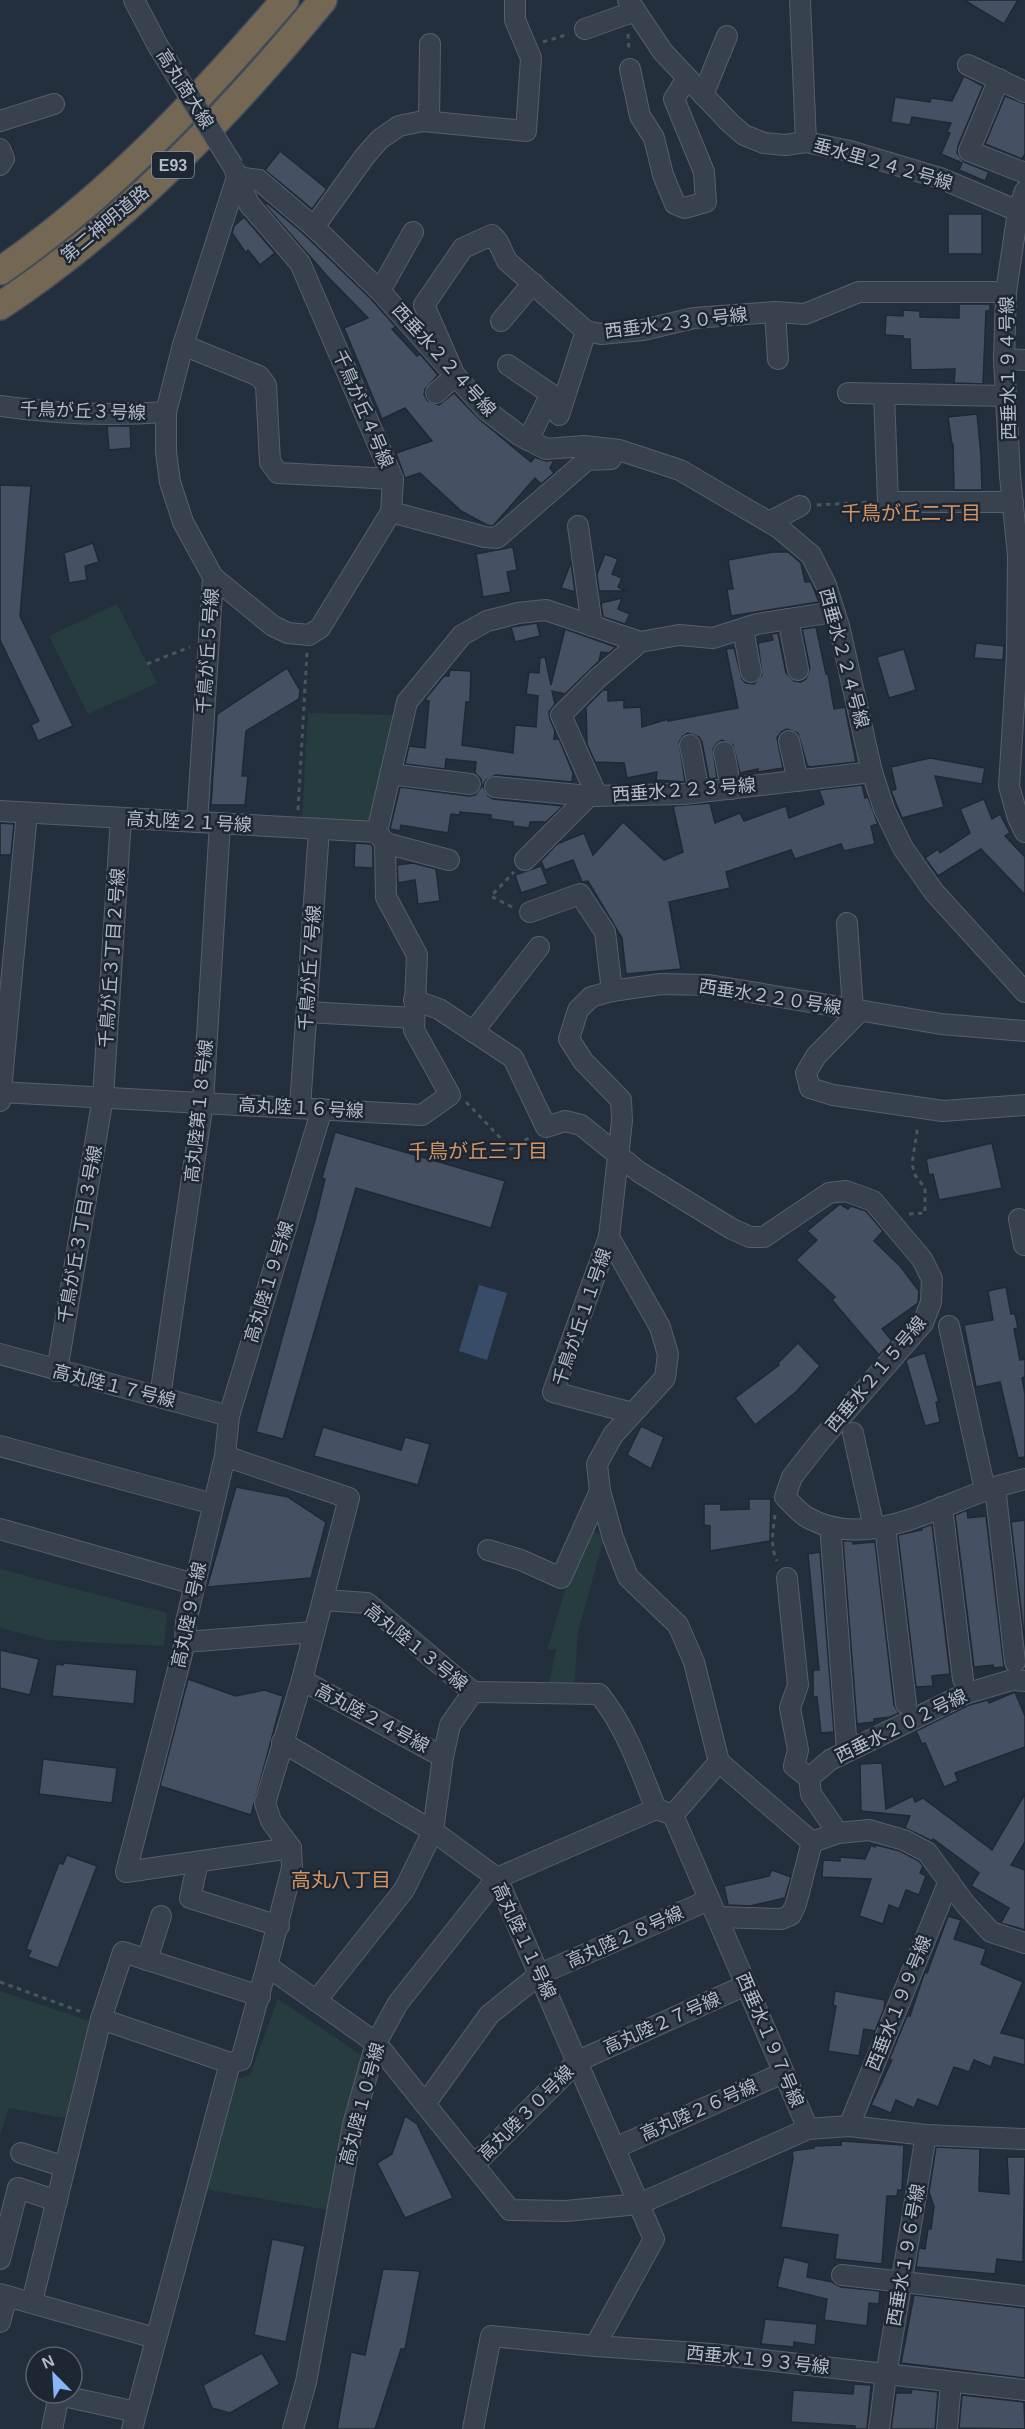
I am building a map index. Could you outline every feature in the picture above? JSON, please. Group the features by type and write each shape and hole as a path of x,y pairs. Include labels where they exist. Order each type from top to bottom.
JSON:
{"highway":[{"name":"第二神明道路","path":"0,271 90,201 164,132 238,55 285,0"},
{"name":"第二神明道路","path":"0,306 29,287 113,220 185,153 255,81 323,0"}],"street":[{"name":"高丸商大線","path":"134,0 158,45 235,171"},
{"path":"314,227 381,139 399,126 429,121 526,131 531,58 515,20 515,0"},
{"path":"800,0 806,142"},
{"path":"585,29 630,8"},
{"name":"垂水里２４２号線","path":"630,8 663,52 744,135 764,143 785,145 806,142 850,151 940,178 1018,211"},
{"path":"703,95 727,36"},
{"path":"429,121 430,44"},
{"path":"968,65 1025,92"},
{"path":"630,69 640,116 654,138 663,175 675,204 685,208 706,202 711,169 674,99 687,78"},
{"path":"999,80 969,151 1025,173"},
{"path":"0,121 54,104"},
{"path":"0,149 4,159 0,165"},
{"name":"西垂水２２４号線","path":"235,171 259,180 314,227 380,291 486,410 528,440 546,449 584,446 619,450 680,470 769,522 811,555 826,585 834,612 872,772 884,809 903,848 934,892 1025,992"},
{"name":"千鳥が丘５号線","path":"197,822 213,577 183,522 170,482 166,452 166,412 183,345 235,171"},
{"name":"千鳥が丘４号線","path":"235,171 249,204 300,263 393,479 391,512 320,628 309,635"},
{"name":"西垂水１９４号線","path":"1025,191 1018,211 1006,292 1004,359 1017,507 1021,592 1009,786 1018,818 1025,832"},
{"path":"380,291 413,232"},
{"name":"西垂水２３０号線","path":"455,376 424,305 463,248 492,235 507,261 586,331 601,334 643,330 694,318 775,312 805,314 859,292 1006,292"},
{"path":"501,321 533,283"},
{"path":"775,312 778,358"},
{"path":"558,415 586,331"},
{"path":"183,345 259,376 266,385 270,462 278,473 393,479"},
{"path":"1004,359 1025,360"},
{"path":"508,365 551,394 528,440"},
{"path":"436,393 455,376"},
{"path":"848,393 1006,396"},
{"path":"884,394 888,502 1017,507"},
{"name":"千鳥が丘３号線","path":"0,406 46,413 166,412"},
{"path":"391,512 497,538 587,460 647,458"},
{"path":"769,522 801,506"},
{"path":"578,526 592,626"},
{"path":"213,577 273,626 288,633 309,635"},
{"path":"450,1095 414,1030 417,955 386,897 381,838 390,774 407,702 462,635 487,621 518,613 546,610 640,642 679,635 713,638 743,628 834,612"},
{"path":"788,619 798,670"},
{"path":"743,628 751,672"},
{"path":"525,860 593,796 561,715 598,678 640,642"},
{"path":"789,741 798,781"},
{"path":"690,745 699,792"},
{"path":"724,752 731,789"},
{"name":"西垂水２２３号線","path":"495,787 593,796 699,792 872,772"},
{"path":"390,774 470,784"},
{"name":"高丸陸２１号線","path":"0,811 319,829 381,838 449,860"},
{"path":"0,1095 27,813"},
{"name":"千鳥が丘３丁目２号線","path":"103,1097 122,818"},
{"name":"高丸陸第１８号線","path":"160,1397 203,1102 220,823"},
{"name":"千鳥が丘７号線","path":"300,1107 319,829"},
{"path":"530,912 580,894 605,932 612,991"},
{"path":"847,923 857,1010 816,1056 806,1073 810,1088 833,1095 942,1111 1025,1106"},
{"path":"307,1011 439,1009 473,1032 538,947"},
{"name":"西垂水２２０号線","path":"617,1156 622,1121 621,1100 584,1061 569,1039 578,1010 591,996 661,984 709,985 941,1024 1025,1031"},
{"name":"西垂水２１５号線","path":"473,1032 513,1058 546,1127 565,1121 582,1125 639,1172 732,1229 750,1237 764,1237 829,1193 846,1191 873,1201 922,1259 932,1279 931,1302 923,1323 821,1440 792,1477 785,1497"},
{"name":"高丸陸１６号線","path":"0,1095 103,1097 422,1115 450,1095"},
{"name":"千鳥が丘３丁目３号線","path":"57,1371 103,1097"},
{"name":"高丸陸１９号線","path":"225,1456 229,1416 322,1109"},
{"path":"617,1156 609,1237 660,1327 668,1354 665,1378 614,1435 597,1464 600,1491 613,1538 628,1577 678,1625 690,1653 719,1762 812,1842"},
{"path":"1019,1219 1024,1245"},
{"name":"千鳥が丘１１号線","path":"609,1237 553,1392 632,1413"},
{"path":"949,1326 990,1489 1015,1662"},
{"name":"高丸陸１７号線","path":"0,1354 229,1416"},
{"path":"853,1433 879,1527 906,1704"},
{"path":"0,1446 213,1504"},
{"path":"101,2019 230,2063 241,2060 279,1926 292,1868 291,1848 271,1821 265,1803 302,1680 349,1498 225,1456"},
{"name":"高丸陸９号線","path":"225,1456 186,1622 185,1642 126,1872 291,1848"},
{"path":"785,1497 804,1516 830,1527 852,1530 892,1526 990,1489 1025,1479"},
{"path":"488,1550 521,1560 561,1578 600,1491"},
{"path":"942,1507 963,1679"},
{"path":"0,1529 195,1584"},
{"path":"831,1538 847,1751"},
{"path":"787,1578 798,1685 790,1708 798,1750 794,1766 809,1778 811,1794 838,1833"},
{"name":"高丸陸１３号線","path":"324,1600 368,1603 473,1692"},
{"path":"185,1642 314,1632"},
{"name":"高丸陸２４号線","path":"302,1680 443,1756"},
{"name":"西垂水２０２号線","path":"809,1778 830,1760 964,1694 1012,1680 1025,1681"},
{"path":"316,2001 405,1890 433,1831 443,1756 450,1725 473,1692"},
{"name":"西垂水１９７号線","path":"473,1692 599,1694 614,1712 713,1909 807,2129 849,2126 926,2134 1025,2139"},
{"name":"高丸陸１１号線","path":"282,1742 433,1831 497,1878 654,2239 595,2346"},
{"path":"664,1812 719,1762"},
{"name":"高丸陸１０号線","path":"293,2429 306,2382 352,2125 376,2043 398,2003 497,1878 664,1812"},
{"path":"812,1842 838,1833 869,1830 904,1840 927,1852 966,1905 991,1932 1025,1943"},
{"path":"713,1909 781,1919 791,1915 812,1842"},
{"path":"198,1862 190,1898 279,1926"},
{"name":"西垂水１９９号線","path":"849,2126 949,1881"},
{"name":"高丸陸２８号線","path":"425,2104 489,2015 540,1974 713,1909"},
{"path":"147,1960 161,1916"},
{"path":"32,2302 101,2019 123,1952 260,1996"},
{"path":"267,1966 376,2043 510,2210 566,2211 639,2204 807,2129"},
{"name":"高丸陸２７号線","path":"578,2061 746,1985"},
{"name":"高丸陸３０号線","path":"474,2165 578,2061"},
{"path":"52,2429 59,2395 134,2421 230,2063"},
{"name":"高丸陸２６号線","path":"615,2148 783,2073"},
{"name":"西垂水１９６号線","path":"879,2429 926,2134"},
{"path":"21,2153 65,2167"},
{"path":"0,2259 18,2188 57,2200"},
{"path":"842,2275 1025,2296"},
{"path":"0,2322 3,2295 155,2338"},
{"name":"西垂水１９３号線","path":"473,2429 491,2336 712,2354 1025,2390"},
{"path":"947,2429 951,2383"}],"path":[{"path":"630,8 630,69"},
{"path":"527,47 585,29"},
{"path":"801,506 888,502"},
{"path":"297,828 309,635"},
{"path":"147,664 208,640"},
{"path":"501,886 491,896 509,906"},
{"path":"450,1095 461,1098 511,1149"},
{"path":"887,1217 924,1213 925,1188 915,1174 912,1164 921,1108"},
{"path":"785,1497 777,1503 772,1533 774,1555 787,1578"},
{"path":"0,1982 101,2019"}],"green space":[{"path":"117,604 157,683 88,714 49,636"},
{"path":"308,713 400,715 373,819 363,825 302,820"},
{"path":"584,1527 604,1537 578,1632 574,1688 548,1688 556,1649 547,1650"},
{"path":"0,1569 167,1613 164,1646 48,1640 0,1628"},
{"path":"0,1991 89,2021 94,2028 69,2119 9,2108 0,2135"},
{"path":"278,1999 361,2055 328,2210 204,2189 231,2081 250,2075"}],"water":[{"path":"479,1285 507,1293 487,1360 459,1351"}],"building":[{"path":"964,0 1018,0 1004,24"},
{"path":"964,76 983,86 957,153 964,162 989,172 985,181 959,170 962,163 941,154 950,133 947,132 951,123 912,117 910,125 891,122 895,97 930,102 931,98 952,101"},
{"path":"1005,96 1025,104 1025,154 1022,159 985,144"},
{"path":"280,151 327,189 312,209 265,170"},
{"path":"267,203 306,236 371,299 396,327 392,329 417,356 420,354 438,375 425,389 424,395 428,401 439,405 454,393 479,419 531,462 535,457 546,461 554,460 550,468 554,473 541,484 535,478 493,526 461,511 420,473 405,478 396,453 432,441 405,408 382,419 344,328 368,318 327,276 265,205"},
{"path":"948,214 982,214 982,254 948,254"},
{"path":"244,217 275,253 260,265 248,250 246,253 232,233 234,226"},
{"path":"959,304 990,304 990,311 986,311 983,384 954,383 955,369 911,370 910,339 903,339 903,336 885,335 886,315 903,316 903,310 920,311 920,317 959,318"},
{"path":"977,414 982,490 954,490 953,444 948,417"},
{"path":"107,426 130,426 131,448 109,450"},
{"path":"0,485 31,486 20,616 73,726 38,741 31,725 39,721 0,640"},
{"path":"93,543 99,562 85,566 87,580 69,583 64,553"},
{"path":"513,547 517,570 507,572 511,592 483,597 476,554"},
{"path":"773,552 788,552 801,563 805,582 811,582 819,602 731,616 727,589 733,589 728,560"},
{"path":"605,554 618,559 612,574 622,578 618,587 625,591 599,591 597,574"},
{"path":"571,562 575,592 561,588"},
{"path":"622,598 618,609 630,614 625,624 603,617 601,603"},
{"path":"537,623 540,636 515,642 511,627"},
{"path":"816,627 834,709 845,707 856,762 810,767 807,765 798,733 787,729 777,738 783,768 758,772 758,769 740,773 733,745 722,740 713,749 717,778 709,779 702,742 699,737 688,733 679,742 685,782 656,780 657,772 627,778 624,763 595,762 587,744 586,707 603,690 608,690 608,701 624,700 624,708 641,707 642,727 668,719 668,721 738,708 726,649 734,648 742,679 746,683 754,684 762,675 758,643 773,640 771,634 778,633 786,673 794,681 801,682 806,679 810,668 802,629"},
{"path":"565,629 616,647 609,653 601,652 599,661 565,694 552,691 555,704 549,712 555,731 554,739 559,739 573,773 572,782 496,775 486,780 483,786 488,796 493,799 563,806 546,822 530,822 529,828 513,826 513,822 491,819 491,815 460,812 460,815 451,814 448,833 401,825 400,831 390,829 400,787 469,796 475,795 482,786 481,779 475,773 476,762 446,759 445,769 405,764 409,746 425,748 429,701 426,701 426,698 444,676 449,676 450,670 471,671 470,702 466,702 462,745 513,753 515,725 536,727 538,696 526,694 529,672 539,673 540,658 545,657 551,685"},
{"path":"976,643 1004,646 1003,660 974,658"},
{"path":"904,649 916,690 889,698 877,657"},
{"path":"287,668 300,690 299,699 246,731 242,776 248,776 245,805 211,805 217,714"},
{"path":"930,758 985,768 982,784 935,776 944,807 902,818 891,791 896,789 891,767"},
{"path":"862,785 865,798 868,797 878,824 871,826 875,844 844,851 841,844 795,859 791,850 726,872 730,888 669,902 681,969 626,974 622,938 588,881 582,882 573,860 545,870 541,861 557,844 584,833 593,855 623,822 664,860 683,852 673,806 710,803 715,823 740,813 744,821 786,806 789,818 824,804 819,790"},
{"path":"984,799 992,819 1000,814 1010,833 1005,836 1025,857 1025,895 981,849 938,876 925,858 938,849 940,853 970,833 960,809"},
{"path":"0,823 14,824 11,855 0,855"},
{"path":"355,843 371,844 373,868 354,867"},
{"path":"413,863 436,869 440,901 418,904 415,880 398,883 397,865"},
{"path":"541,866 548,884 521,893 515,875"},
{"path":"335,1132 505,1181 491,1228 356,1188 283,1439 256,1432 315,1220 325,1179 322,1178"},
{"path":"992,1143 1002,1188 939,1200 933,1174 929,1175 926,1159"},
{"path":"840,1204 848,1209 851,1206 866,1211 883,1231 874,1241 900,1266 919,1291 918,1303 882,1329 892,1341 879,1355 832,1300 835,1297 796,1260 817,1240 807,1231"},
{"path":"1006,1287 1011,1314 1015,1314 1018,1328 1014,1329 1020,1360 1025,1359 1025,1377 1022,1378 1025,1394 1025,1457 1018,1458 1000,1382 976,1387 964,1325 993,1320 988,1291"},
{"path":"798,1343 820,1366 796,1392 755,1425 735,1398 779,1365 778,1363"},
{"path":"925,1353 939,1402 936,1402 940,1422 925,1426 906,1361"},
{"path":"641,1426 664,1437 651,1469 627,1455"},
{"path":"323,1427 401,1450 405,1437 430,1444 418,1485 314,1456"},
{"path":"236,1487 288,1497 326,1522 311,1578 207,1587"},
{"path":"749,1499 771,1499 770,1541 710,1551 710,1526 704,1525 704,1504 721,1504 721,1510 749,1509"},
{"path":"967,1510 968,1518 986,1516 1004,1667 993,1668 993,1665 974,1667 955,1515"},
{"path":"1025,1520 1025,1644 1011,1522"},
{"path":"932,1524 950,1674 932,1676 933,1686 916,1687 898,1535 922,1530"},
{"path":"843,1541 853,1541 853,1544 875,1542 894,1705 899,1713 874,1719 874,1722 857,1724"},
{"path":"820,1552 834,1732 821,1733 817,1697 813,1697 813,1670 819,1670 808,1554"},
{"path":"0,1650 39,1659 30,1695 0,1688"},
{"path":"64,1663 137,1670 134,1704 52,1696 56,1664 63,1665"},
{"path":"188,1679 236,1696 264,1690 283,1696 251,1815 160,1786"},
{"path":"1015,1692 1025,1716 1025,1747 955,1773 958,1781 944,1787 925,1743 922,1744 916,1731 969,1705 988,1700 989,1703"},
{"path":"43,1759 117,1768 112,1803 39,1794"},
{"path":"882,1763 886,1809 913,1796 915,1802 923,1798 992,1850 1025,1794 1025,1842 1011,1865 1025,1870 1025,1930 1001,1923 1009,1908 971,1886 979,1873 933,1839 932,1841 905,1828 910,1816 861,1811 860,1764"},
{"path":"871,1845 900,1851 919,1861 923,1866 920,1873 926,1876 919,1895 906,1890 899,1909 889,1905 883,1924 859,1916 871,1879 822,1877 823,1860 840,1861 840,1857 865,1859"},
{"path":"67,1855 97,1866 58,1968 28,1957 31,1951 26,1949 59,1863 63,1864"},
{"path":"772,1870 791,1877 785,1898 750,1906 728,1905 724,1886 769,1876"},
{"path":"948,1916 961,1920 954,1939 986,1949 981,1964 1023,1982 1001,2033 1025,2039 1025,2065 994,2057 991,2067 974,2060 969,2072 954,2067 938,2107 918,2099 914,2108 896,2100 891,2113 871,2105 892,2060 889,2060 907,2016 910,2016"},
{"path":"835,1991 885,2000 884,2009 875,2031 864,2029 859,2056 828,2051 836,2006 833,2005"},
{"path":"405,2116 417,2124 453,2198 405,2218 377,2163 392,2154"},
{"path":"841,2141 904,2145 902,2190 898,2190 897,2196 887,2196 882,2264 835,2259 838,2235 781,2227 793,2158 792,2151 814,2148 814,2146 841,2145"},
{"path":"936,2147 980,2149 979,2191 1009,2194 1007,2157 1025,2157 1023,2262 997,2259 995,2274 916,2267 919,2248 925,2249 928,2229 931,2229 934,2207 929,2192"},
{"path":"272,2239 305,2246 286,2342 254,2335"},
{"path":"784,2257 809,2263 807,2277 832,2282 841,2287 880,2291 879,2304 869,2303 867,2326 824,2320 827,2299 777,2287"},
{"path":"383,2269 420,2271 405,2349 401,2349 375,2429 337,2429 351,2352 365,2355"},
{"path":"914,2295 1025,2308 1025,2378 901,2363"},
{"path":"765,2319 817,2324 815,2345 794,2342 794,2347 761,2344"},
{"path":"262,2353 280,2384 230,2413 212,2408 203,2385"},
{"path":"854,2384 871,2385 867,2429 855,2429 855,2426 791,2422 793,2390 853,2394"},
{"path":"912,2389 938,2392 935,2429 891,2429 896,2393 911,2393"},
{"path":"962,2395 1024,2402 1025,2429 959,2428"}],"district":[{"name":"千鳥が丘二丁目","path":"911,513"},
{"name":"千鳥が丘三丁目","path":"478,1151"},
{"name":"高丸八丁目","path":"341,1880"}]}
